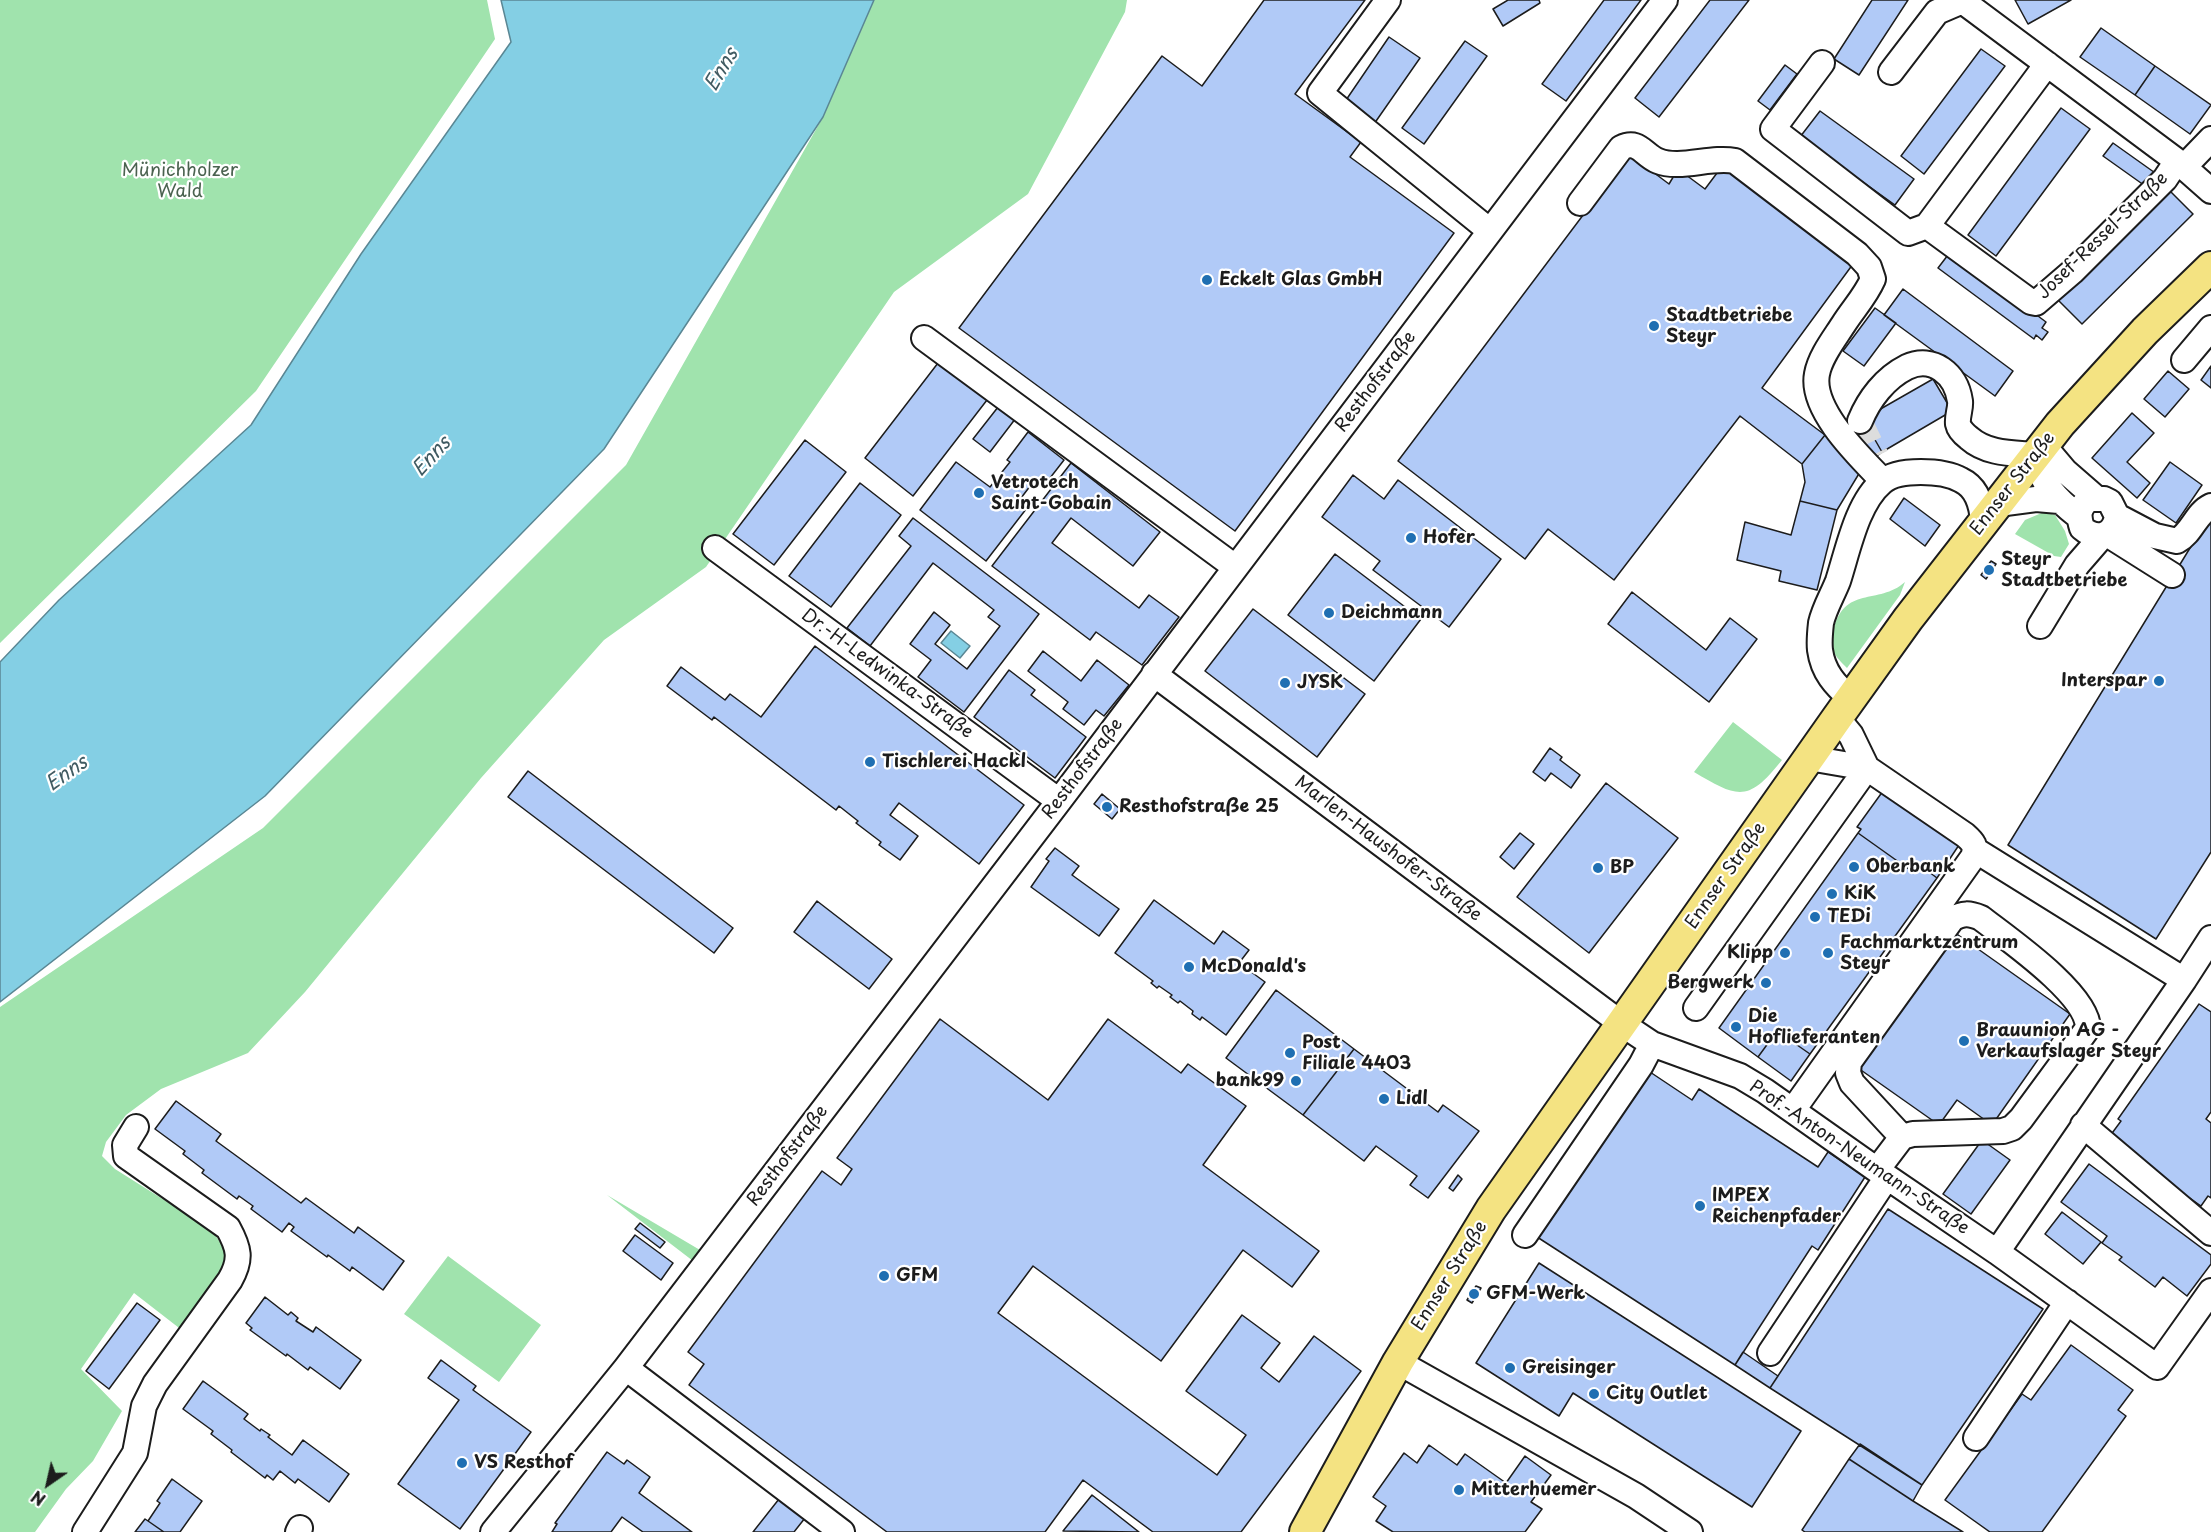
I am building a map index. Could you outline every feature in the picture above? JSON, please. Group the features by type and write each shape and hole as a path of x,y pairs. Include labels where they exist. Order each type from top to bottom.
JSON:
{"main road":[{"name":"Ennser Straße","path":"1305,1532 1398,1362 1497,1201 1908,619 2039,450 2106,372 2208,277"}],"street":[{"path":"1388,0 1320,93 1490,231"},
{"name":"Resthofstraße","path":"493,1532 626,1368 1059,801 1665,0"},
{"name":"Josef-Ressel-Straße","path":"1891,72 1937,12 1965,0 1969,6 2180,164 2211,191"},
{"path":"1822,63 1773,129 1908,233 1927,226 2047,64"},
{"path":"2180,164 2210,140"},
{"path":"1580,202 1621,148 1629,144 1659,161 1672,164 1724,159 1735,161 1857,254 1869,267 1873,279 1866,295 1843,324 1827,350 1817,374 1819,395 1831,421 1853,450 1883,481"},
{"name":"Josef-Ressel-Straße","path":"1927,226 2031,302 2036,303 2072,272 2180,164"},
{"path":"2184,360 2211,328"},
{"path":"924,338 1236,567"},
{"path":"1860,421 1868,402 1889,380 1911,365 1931,363 1940,367 1953,383 1960,404 1958,423 1968,438 1985,449 2039,450 2096,498 2104,498 2110,502 2115,508 2097,526 2082,560 2040,626"},
{"path":"1962,480 1985,449"},
{"path":"2039,450 2037,467 2059,501 2172,574"},
{"path":"1877,456 1883,481"},
{"path":"1867,768 1851,735 1844,709 1824,666 1819,638 1821,620 1838,580 1862,509 1883,481 1918,471 1962,480 1990,513 2036,499 2059,501"},
{"path":"2097,526 2177,541 2186,536 2205,509 2211,506"},
{"name":"Dr.-H-Ledwinka-Straße","path":"715,548 1059,801"},
{"name":"Marlen-Haushofer-Straße","path":"1155,674 1622,1024"},
{"path":"1793,1110 1973,857 1975,850 1973,842 1965,835 1867,768 1809,758"},
{"path":"1696,1008 1867,768"},
{"path":"1975,850 2184,980"},
{"path":"1770,1353 1902,1137 1913,1134 2003,1131 2012,1128 2088,1028 2088,1020 2077,1000 2062,985 1981,918 1970,914 1961,914 1952,919 1849,1062 1848,1073 1852,1083 1902,1137"},
{"path":"1997,1252 2082,1125 2184,980 2207,953"},
{"name":"Prof.-Anton-Neumann-Straße","path":"1622,1024 1652,1044 1740,1076 1793,1110 1997,1252 2157,1367 2211,1291"},
{"path":"1525,1235 1641,1065 1652,1044"},
{"path":"2082,1125 2211,1233"},
{"path":"85,1532 135,1453 144,1406 155,1384 230,1280 238,1261 235,1240 228,1228 126,1156 125,1145 136,1127"},
{"path":"1976,1438 2067,1302"},
{"path":"1398,1362 1636,1496 1690,1532"},
{"path":"626,1368 842,1532"}],"green space":[{"name":"Münichholzer Wald","path":"0,0 487,0 495,39 256,391 0,643"},
{"path":"874,0 1127,0 1125,12 1028,194 894,292 706,567 604,640 481,778 305,992 248,1053 161,1089 126,1115 106,1142 102,1156 115,1169 188,1215 215,1235 227,1252 227,1270 183,1331 134,1293 81,1369 122,1411 93,1461 66,1489 35,1532 0,1532 0,1007 263,828 626,465 823,117"},
{"path":"2044,512 2055,515 2065,531 2069,544 2061,557 2054,556 2015,534 2025,520"},
{"path":"1905,582 1900,595 1847,668 1836,656 1833,648 1832,638 1838,617 1853,601 1895,589"},
{"path":"1733,722 1782,760 1760,784 1751,790 1742,792 1722,787 1694,772"},
{"path":"850,1060 697,1264 607,1195 700,1250 780,1145"},
{"path":"448,1256 541,1325 499,1382 404,1314"}],"water":[{"name":"Enns","path":"501,0 874,0 823,117 604,449 265,796 0,1002 0,662 59,600 251,425 361,254 511,42"},
{"path":"951,631 970,646 960,658 941,643"}],"building":[{"name":"Eckelt Glas GmbH","path":"1264,0 1365,0 1295,94 1361,142 1350,157 1454,233 1235,531 959,328 1162,56 1202,86"},
{"path":"1508,0 1539,0 1540,3 1503,26 1493,9"},
{"path":"1604,0 1641,0 1566,101 1542,84"},
{"path":"1710,0 1749,0 1659,117 1635,98"},
{"path":"1872,0 1908,0 1859,75 1834,59"},
{"path":"2015,0 2071,0 2028,24"},
{"path":"2101,28 2155,66 2135,95 2080,57"},
{"path":"1389,37 1420,58 1374,124 1344,103"},
{"path":"1465,41 1487,56 1424,144 1402,128"},
{"path":"1981,49 2005,66 1924,174 1901,156"},
{"path":"1785,65 1797,74 1770,110 1758,101"},
{"path":"2155,66 2211,105 2190,134 2135,95"},
{"path":"2061,108 2090,129 1996,256 1968,235"},
{"path":"1820,111 1914,179 1895,205 1800,137"},
{"path":"2113,143 2158,175 2148,188 2103,156"},
{"name":"Stadtbetriebe Steyr","path":"1629,154 1669,184 1678,169 1705,189 1723,165 1853,264 1762,388 1825,435 1802,464 1740,416 1614,580 1548,529 1525,559 1398,461"},
{"path":"2168,189 2193,214 2082,324 2057,299"},
{"path":"1951,251 2046,322 2042,328 2048,332 2042,340 2036,335 2034,339 1938,268"},
{"path":"1903,289 2013,371 1995,396 1884,315"},
{"path":"1875,308 1896,323 1864,366 1843,351"},
{"path":"938,363 987,400 913,496 865,458"},
{"path":"2211,366 2211,388 2201,380"},
{"path":"2168,371 2189,389 2165,417 2144,399"},
{"path":"1933,379 1952,411 1882,452 1863,419"},
{"path":"1002,402 1019,414 990,452 973,439"},
{"path":"2132,413 2154,433 2127,462 2150,483 2137,498 2092,458"},
{"path":"1863,419 1882,452 1863,467 1837,510 1800,501 1805,482 1802,464 1825,435 1844,431"},
{"name":"Vetrotech Saint-Gobain","path":"1028,432 1064,460 1043,487 1034,481 1021,498 1030,504 986,561 920,510 956,462 990,487 1010,462 1007,460"},
{"path":"805,440 846,472 774,565 733,534"},
{"path":"2170,462 2202,485 2176,523 2143,500"},
{"path":"1071,463 1160,532 1133,566 1071,518 1052,543 1139,608 1149,595 1179,617 1142,665 1096,632 1090,640 992,566"},
{"name":"Hofer","path":"1353,475 1384,499 1398,480 1501,559 1449,627 1373,570 1380,561 1322,517"},
{"path":"860,483 901,515 831,607 789,576"},
{"path":"1904,498 1940,525 1925,546 1890,519"},
{"path":"1800,501 1837,510 1817,590 1779,581 1781,571 1737,560 1745,522 1791,535"},
{"name":"Interspar","path":"2209,517 2211,518 2211,852 2156,939 2008,845"},
{"path":"913,518 1039,614 964,712 918,677 931,660 910,644 934,612 950,625 935,644 967,669 1000,626 988,617 994,610 933,563 870,646 847,628 911,546 899,536"},
{"path":"1335,554 1421,619 1374,681 1288,615"},
{"name":"Steyr Stadtbetriebe","path":"1991,561 1996,564 1986,579 1981,575"},
{"path":"1632,592 1706,650 1730,618 1757,639 1709,702 1608,624"},
{"name":"JYSK","path":"1253,609 1365,694 1317,757 1205,671"},
{"name":"Tischlerei Hackl","path":"815,646 1024,805 979,864 899,803 890,815 918,836 900,860 879,845 881,842 856,823 858,821 839,806 836,810 714,717 712,720 667,686 681,667 725,700 730,694 761,717"},
{"path":"1043,651 1081,681 1097,660 1129,685 1104,716 1096,710 1084,725 1063,709 1068,702 1028,671"},
{"path":"1009,670 1035,690 1031,695 1086,737 1055,778 974,717"},
{"path":"1550,748 1562,757 1560,760 1580,775 1571,788 1551,773 1545,781 1533,772"},
{"path":"528,771 733,928 714,953 508,797"},
{"name":"BP","path":"1606,783 1678,838 1589,953 1517,897"},
{"path":"1883,791 1959,845 1937,878 1916,862 1910,870 1858,833 1861,829 1857,827"},
{"name":"Resthofstraße 25","path":"1102,794 1120,809 1112,819 1094,804"},
{"path":"1520,833 1534,844 1514,869 1500,857"},
{"name":"Fachmarktzentrum Steyr","path":"1858,833 1910,870 1916,862 1937,878 1810,1054 1777,1031 1758,1057 1719,1028"},
{"path":"1055,848 1079,866 1072,875 1119,909 1099,936 1031,887 1049,861 1046,859"},
{"name":"McDonald's","path":"1154,900 1214,944 1223,931 1249,950 1239,963 1265,982 1226,1035 1202,1017 1200,1020 1192,1014 1193,1011 1180,1001 1178,1003 1170,997 1172,995 1159,986 1157,988 1151,983 1153,981 1115,953"},
{"path":"817,901 892,959 869,989 794,932"},
{"name":"Brauunion AG - Verkaufslager Steyr","path":"1954,932 2070,1014 1992,1125 1957,1100 1939,1125 1858,1068"},
{"name":"Post Filiale 4403","path":"1276,990 1354,1049 1303,1115 1226,1058"},
{"path":"2199,1004 2211,1012 2211,1112 2206,1119 2211,1123 2211,1198 2208,1196 2201,1206 2107,1140 2121,1121 2118,1119"},
{"name":"GFM","path":"940,1019 1048,1100 1108,1019 1181,1073 1188,1064 1246,1106 1203,1165 1319,1251 1292,1287 1243,1250 1161,1361 1033,1266 998,1313 1217,1475 1246,1435 1186,1391 1242,1315 1280,1343 1261,1368 1279,1382 1314,1336 1361,1371 1241,1532 1153,1532 1083,1480 1045,1532 887,1532 689,1385 704,1364 688,1352 822,1171 841,1185 852,1169 837,1158"},
{"path":"1777,1031 1810,1054 1791,1081 1758,1057"},
{"path":"1354,1049 1438,1112 1443,1105 1479,1131 1428,1198 1410,1185 1417,1176 1376,1146 1364,1161 1303,1115"},
{"name":"IMPEX Reichenpfader","path":"1644,1068 1692,1100 1699,1089 1818,1167 1828,1152 1865,1177 1818,1250 1812,1246 1735,1365 1534,1235"},
{"path":"176,1101 221,1134 216,1141 301,1203 306,1198 354,1233 358,1227 404,1261 383,1290 352,1267 350,1271 328,1255 327,1257 291,1231 294,1227 289,1223 282,1232 251,1209 253,1206 239,1196 237,1199 202,1173 204,1170 183,1154 185,1151 155,1129"},
{"path":"1982,1140 2010,1160 1971,1214 1943,1194"},
{"path":"2089,1164 2211,1255 2211,1264 2187,1296 2163,1277 2155,1287 2119,1260 2122,1257 2102,1243 2107,1236 2061,1202"},
{"path":"1458,1175 1462,1179 1453,1191 1449,1188"},
{"name":"IMPEX Reichenpfader","path":"1888,1209 2043,1309 1922,1485 1770,1388"},
{"path":"2062,1212 2101,1242 2083,1264 2045,1234"},
{"path":"640,1223 665,1242 660,1248 635,1229"},
{"path":"635,1235 673,1263 661,1280 623,1251"},
{"path":"1539,1263 1801,1431 1752,1507 1573,1393 1559,1416 1476,1363"},
{"name":"GFM-Werk","path":"1476,1286 1481,1288 1472,1303 1467,1300"},
{"path":"265,1297 288,1315 291,1312 298,1318 296,1321 313,1332 316,1327 361,1360 340,1389 310,1367 308,1370 287,1354 286,1356 250,1330 252,1328 246,1323"},
{"path":"137,1303 160,1320 109,1389 86,1371"},
{"path":"2071,1345 2133,1390 2118,1410 2126,1416 2042,1532 1990,1532 1945,1500 2022,1394 2031,1400"},
{"path":"1743,1352 1778,1376 1770,1388 1735,1365"},
{"path":"441,1360 476,1386 473,1390 531,1432 460,1529 398,1484 459,1400 428,1378"},
{"path":"203,1381 248,1414 244,1419 260,1431 261,1429 270,1435 268,1437 292,1455 303,1440 349,1474 329,1502 298,1479 295,1483 280,1471 273,1480 267,1475 265,1478 211,1434 213,1431 183,1409"},
{"path":"1860,1444 1922,1485 1913,1501 1849,1459"},
{"name":"Mitterhuemer","path":"1429,1445 1457,1465 1465,1454 1506,1483 1525,1456 1551,1475 1531,1502 1542,1509 1525,1532 1393,1532 1376,1521 1386,1506 1373,1497 1404,1453 1417,1463"},
{"path":"607,1452 624,1464 627,1460 650,1477 639,1493 692,1532 643,1532 622,1517 611,1532 552,1532 557,1524 555,1523"},
{"path":"1849,1459 1963,1532 1805,1532 1802,1530"},
{"path":"172,1479 202,1501 180,1532 164,1532 148,1521 160,1503 157,1501"},
{"path":"1092,1495 1139,1532 1063,1531"},
{"path":"779,1499 805,1518 794,1532 753,1532"},
{"path":"145,1519 148,1521 164,1532 135,1532"}],"tunnel":[{"path":"1860,421 1877,456"}],"place":[{"name":"Eckelt Glas GmbH","path":"1207,280"},
{"name":"Stadtbetriebe Steyr","path":"1654,326"},
{"name":"Vetrotech Saint-Gobain","path":"979,493"},
{"name":"Hofer","path":"1411,538"},
{"name":"Steyr Stadtbetriebe","path":"1989,570"},
{"name":"Deichmann","path":"1329,613"},
{"name":"Interspar","path":"2159,681"},
{"name":"JYSK","path":"1285,683"},
{"name":"Tischlerei Hackl","path":"870,762"},
{"name":"Resthofstraße 25","path":"1107,807"},
{"name":"Oberbank","path":"1854,867"},
{"name":"BP","path":"1598,868"},
{"name":"KiK","path":"1832,894"},
{"name":"TEDi","path":"1815,917"},
{"name":"Klipp","path":"1785,953"},
{"name":"Fachmarktzentrum Steyr","path":"1828,953"},
{"name":"McDonald's","path":"1189,967"},
{"name":"Bergwerk","path":"1766,983"},
{"name":"Die Hoflieferanten","path":"1736,1027"},
{"name":"Brauunion AG - Verkaufslager Steyr","path":"1964,1041"},
{"name":"Post Filiale 4403","path":"1290,1053"},
{"name":"bank99","path":"1296,1081"},
{"name":"Lidl","path":"1384,1099"},
{"name":"IMPEX Reichenpfader","path":"1700,1206"},
{"name":"GFM","path":"884,1276"},
{"name":"GFM-Werk","path":"1474,1294"},
{"name":"Greisinger","path":"1510,1368"},
{"name":"City Outlet","path":"1594,1394"},
{"name":"VS Resthof","path":"462,1463"},
{"name":"Mitterhuemer","path":"1459,1490"}]}
